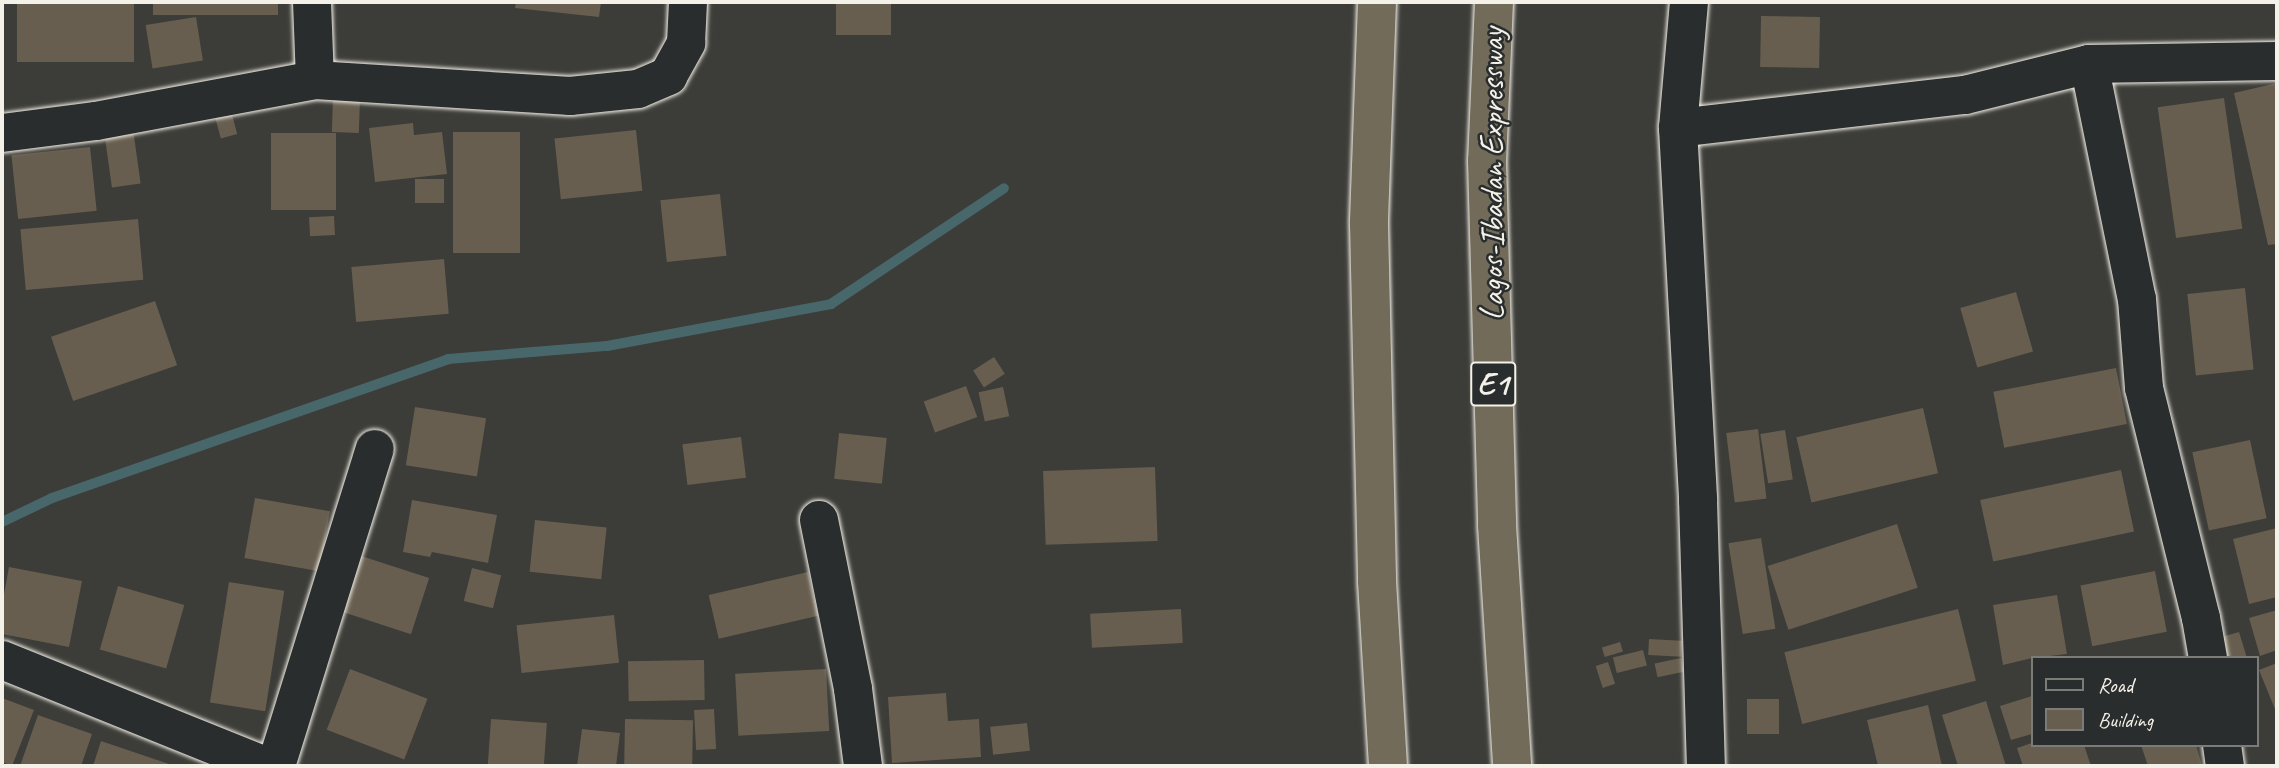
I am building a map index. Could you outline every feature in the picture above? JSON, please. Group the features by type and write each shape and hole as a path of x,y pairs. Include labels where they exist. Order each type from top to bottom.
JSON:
{"highway":[{"path":"1377,2 1369,224 1377,582 1388,766"},
{"name":"Lagos-Ibadan Expressway","path":"1494,2 1487,161 1497,525 1511,766"}],"street":[{"path":"312,2 315,80"},
{"path":"2,133 96,121 315,80 570,96 638,89 668,76 686,43 688,2"},
{"path":"1689,2 1678,128 1698,500 1706,766"},
{"path":"1678,128 1965,95 2089,64 2277,61"},
{"path":"2089,64 2137,299 2144,388 2201,618 2207,656"},
{"path":"276,766 375,449"},
{"path":"819,520 853,689 863,766"},
{"path":"2,660 266,766"},
{"path":"2222,747 2225,766"}],"building":[{"path":"17,2 134,2 134,62 17,62"},
{"path":"153,2 278,2 278,15 153,15"},
{"path":"516,2 601,2 599,17 515,8"},
{"path":"836,2 891,2 891,35 836,35"},
{"path":"1761,16 1820,17 1819,68 1760,67"},
{"path":"196,17 203,60 153,68 146,25"},
{"path":"2277,83 2277,244 2268,245 2234,93"},
{"path":"333,98 360,99 359,133 332,132"},
{"path":"2224,98 2242,229 2176,238 2158,107"},
{"path":"230,107 237,134 221,138 214,111"},
{"path":"413,123 414,135 442,132 447,174 375,182 369,128"},
{"path":"133,129 141,183 112,188 104,133"},
{"path":"636,130 642,191 561,199 554,139"},
{"path":"453,132 520,132 520,253 453,253"},
{"path":"271,133 336,133 336,210 271,210"},
{"path":"90,147 97,211 18,219 11,155"},
{"path":"415,179 444,179 444,203 415,203"},
{"path":"720,194 726,256 667,262 660,200"},
{"path":"334,216 335,235 310,236 309,217"},
{"path":"138,219 143,280 26,290 20,229"},
{"path":"444,259 449,314 356,322 351,267"},
{"path":"2245,288 2254,370 2196,376 2187,294"},
{"path":"2016,292 2033,352 1977,368 1960,308"},
{"path":"155,301 177,365 73,401 51,337"},
{"path":"994,357 1005,374 984,387 973,371"},
{"path":"2116,368 2127,424 2004,448 1993,392"},
{"path":"966,386 977,417 935,432 924,401"},
{"path":"1003,387 1009,416 985,422 979,392"},
{"path":"415,407 486,418 477,477 406,465"},
{"path":"1923,408 1938,473 1811,503 1796,437"},
{"path":"1758,429 1767,498 1735,502 1726,433"},
{"path":"1785,430 1793,479 1768,483 1760,434"},
{"path":"839,433 887,438 882,484 834,479"},
{"path":"741,437 746,478 687,485 682,444"},
{"path":"2250,440 2267,518 2209,531 2192,452"},
{"path":"1155,467 1158,541 1046,545 1043,471"},
{"path":"2121,470 2134,532 1993,562 1980,500"},
{"path":"255,498 330,511 319,571 244,558"},
{"path":"412,500 497,515 488,563 432,552 430,557 403,552"},
{"path":"535,520 607,528 601,579 530,572"},
{"path":"1897,524 1918,588 1788,630 1768,566"},
{"path":"2277,528 2277,597 2249,604 2233,539"},
{"path":"1761,538 1775,629 1743,634 1728,543"},
{"path":"355,554 429,578 411,634 337,610"},
{"path":"9,567 82,581 69,647 2,634 2,605"},
{"path":"472,568 501,575 493,608 464,601"},
{"path":"2155,571 2167,632 2092,646 2080,586"},
{"path":"808,572 818,616 719,639 709,595"},
{"path":"229,582 284,591 265,711 210,702"},
{"path":"118,586 184,605 166,668 100,649"},
{"path":"2057,595 2067,654 2030,656 2030,658 2003,665 1993,605"},
{"path":"1181,609 1183,643 1092,648 1090,614"},
{"path":"1958,609 1976,681 1802,724 1784,652"},
{"path":"2277,610 2277,650 2260,656 2249,618"},
{"path":"614,615 619,663 522,673 517,625"},
{"path":"2239,632 2246,656 2215,656 2211,640"},
{"path":"1649,639 1682,641 1681,657 1648,655"},
{"path":"1620,642 1623,652 1605,657 1602,648"},
{"path":"1643,650 1647,666 1617,673 1613,657"},
{"path":"1681,658 1684,672 1658,677 1655,664"},
{"path":"704,660 705,700 629,701 628,661"},
{"path":"1608,662 1615,684 1603,688 1596,666"},
{"path":"2277,663 2277,714 2259,670"},
{"path":"350,669 427,699 404,759 327,730"},
{"path":"826,669 829,731 738,736 735,674"},
{"path":"946,693 948,721 979,719 981,757 892,763 888,697"},
{"path":"2030,697 2030,735 2011,740 2000,706"},
{"path":"2,698 34,710 12,766 2,762"},
{"path":"1747,699 1779,699 1779,734 1747,734"},
{"path":"1986,701 2006,766 1958,766 1942,715"},
{"path":"1928,705 1942,766 1878,766 1867,720"},
{"path":"714,709 716,749 696,750 694,710"},
{"path":"38,715 92,734 81,766 20,766"},
{"path":"491,719 547,723 544,766 488,766"},
{"path":"625,719 693,720 692,766 624,766"},
{"path":"1027,723 1030,751 993,755 990,727"},
{"path":"582,729 620,733 616,766 577,766"},
{"path":"101,741 175,766 93,766"},
{"path":"2030,744 2030,747 2085,747 2091,766 2023,766 2017,748"},
{"path":"2142,747 2197,747 2202,766 2148,766"}],"waterway":[{"path":"2,522 52,498 448,359 607,346 831,304 1004,188"}]}
